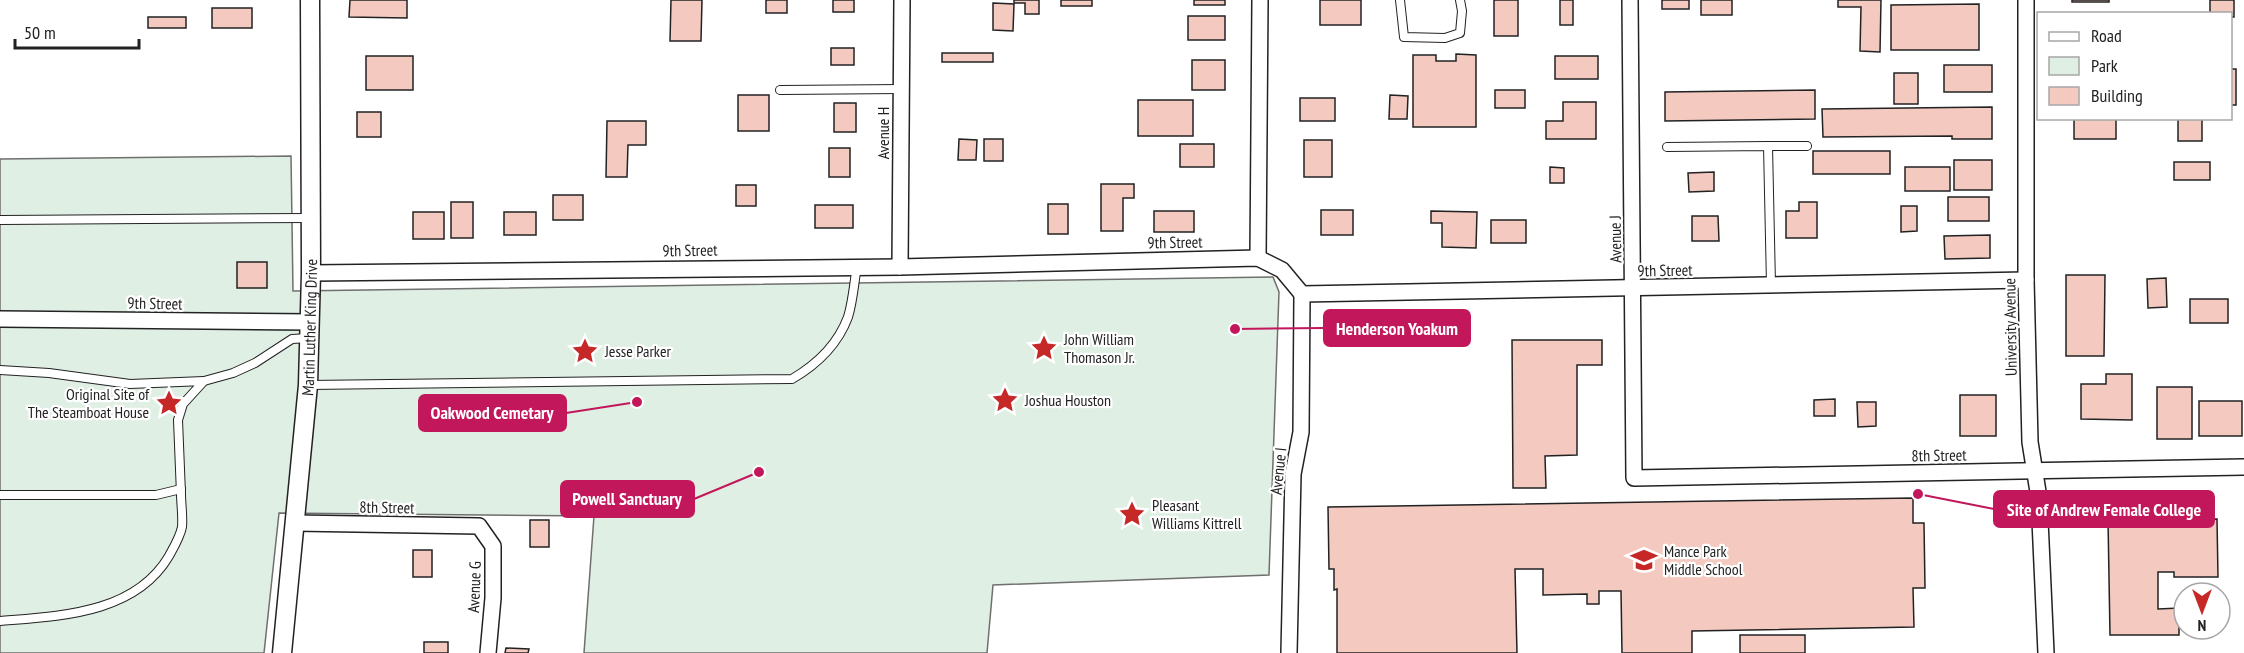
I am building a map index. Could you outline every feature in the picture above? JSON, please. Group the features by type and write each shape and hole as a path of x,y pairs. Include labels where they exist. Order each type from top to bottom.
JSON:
{"street":[{"name":"Martin Luther King Drive","path":"282,653 308,385 311,273 310,0"},
{"name":"Avenue H","path":"900,267 902,0"},
{"path":"1260,0 1258,258 1282,270 1302,294"},
{"name":"Avenue J","path":"1630,0 1634,478"},
{"name":"University Avenue","path":"2026,0 2026,280 2030,442 2039,498 2046,653"},
{"name":"9th Street","path":"311,273 900,267 1258,258"},
{"name":"9th Street","path":"1302,294 2026,280"},
{"name":"Avenue I","path":"1289,653 1293,474 1301,432 1302,294"},
{"name":"9th Street","path":"0,319 309,331"},
{"name":"8th Street","path":"1634,478 2244,467"},
{"name":"8th Street","path":"295,524 479,526"},
{"name":"Avenue G","path":"479,526 493,546 493,598 488,653"}],"lane":[{"path":"1400,0 1404,37 1445,38 1460,33 1462,11 1460,0"},
{"path":"780,90 902,88"},
{"path":"1768,146 1771,285"},
{"path":"1667,147 1807,146"},
{"path":"0,220 311,219"},
{"path":"308,385 792,379 812,367 831,346 848,318 857,266"},
{"path":"0,370 49,373 130,384 204,381 255,363 309,331"},
{"path":"0,621 48,616 108,604 129,596 148,583 164,565 176,545 182,527 178,420 183,404 204,381"},
{"path":"0,495 156,495 180,489"}],"green space":[{"path":"291,156 293,291 1273,277 1279,292 1269,575 993,585 987,653 584,653 594,516 279,513 264,653 0,653 0,159"}],"building":[{"path":"350,0 407,0 407,18 349,17"},
{"path":"671,0 702,0 701,41 670,41"},
{"path":"766,0 787,0 787,13 766,13"},
{"path":"833,0 854,0 854,12 833,12"},
{"path":"1014,0 1039,0 1039,14 1025,14 1025,3 1014,3"},
{"path":"1061,0 1092,0 1092,6 1061,6"},
{"path":"1194,0 1225,0 1225,5 1194,5"},
{"path":"1320,0 1361,0 1361,25 1320,25"},
{"path":"1494,0 1518,0 1518,36 1494,36"},
{"path":"1560,0 1573,0 1573,25 1560,25"},
{"path":"1662,0 1689,0 1689,9 1662,9"},
{"path":"1701,0 1732,0 1732,15 1701,15"},
{"path":"1838,0 1881,0 1880,52 1860,51 1861,7 1838,7"},
{"path":"2072,0 2109,0 2109,2 2072,2"},
{"path":"2210,0 2234,0 2234,17 2232,17 2232,12 2210,12"},
{"path":"993,3 1014,4 1013,31 993,30"},
{"path":"1979,4 1979,50 1891,50 1891,5"},
{"path":"212,8 252,8 252,28 212,28"},
{"path":"1188,16 1225,16 1225,40 1188,40"},
{"path":"148,17 186,17 186,28 148,28"},
{"path":"831,48 854,48 854,65 831,65"},
{"path":"942,53 993,53 993,62 942,62"},
{"path":"1456,54 1476,55 1476,127 1413,127 1413,55 1436,55 1436,61 1456,61"},
{"path":"366,56 413,56 413,90 366,90"},
{"path":"1555,56 1598,56 1598,79 1555,79"},
{"path":"1192,60 1225,60 1225,90 1192,90"},
{"path":"1944,65 1992,65 1992,92 1944,92"},
{"path":"2232,69 2236,69 2236,105 2232,105"},
{"path":"1894,73 1918,73 1918,104 1894,104"},
{"path":"1495,90 1525,90 1525,108 1495,108"},
{"path":"1815,90 1815,119 1665,121 1665,92"},
{"path":"738,95 769,95 769,131 738,131"},
{"path":"1390,95 1408,96 1407,119 1389,119"},
{"path":"1300,98 1335,98 1335,121 1300,121"},
{"path":"1138,100 1193,100 1193,136 1138,136"},
{"path":"1563,102 1596,102 1596,139 1546,139 1546,121 1563,121"},
{"path":"834,103 856,103 856,132 834,132"},
{"path":"1992,107 1992,139 1952,139 1952,136 1823,137 1822,109"},
{"path":"357,112 381,112 381,137 357,137"},
{"path":"2074,120 2116,120 2116,139 2074,139"},
{"path":"2178,120 2202,120 2202,141 2178,141"},
{"path":"607,121 646,121 646,145 628,145 627,177 606,177"},
{"path":"959,139 977,140 976,160 958,160"},
{"path":"984,139 1003,139 1003,161 984,161"},
{"path":"1304,140 1332,140 1332,177 1304,177"},
{"path":"1180,144 1214,144 1214,167 1180,167"},
{"path":"829,148 850,148 850,177 829,177"},
{"path":"1813,151 1890,151 1890,174 1813,174"},
{"path":"1954,160 1992,160 1992,190 1954,190"},
{"path":"2174,162 2210,162 2210,180 2174,180"},
{"path":"1550,167 1564,168 1564,183 1550,183"},
{"path":"1905,167 1950,167 1950,191 1905,191"},
{"path":"1714,172 1714,191 1689,192 1688,173"},
{"path":"1101,184 1134,184 1134,198 1123,198 1123,231 1101,231"},
{"path":"736,185 756,185 756,206 736,206"},
{"path":"553,195 583,195 583,220 553,220"},
{"path":"1948,197 1989,197 1989,221 1948,221"},
{"path":"451,202 473,202 473,238 451,238"},
{"path":"1799,202 1817,202 1817,238 1786,238 1786,211 1799,211"},
{"path":"1048,204 1068,204 1068,234 1048,234"},
{"path":"815,205 853,205 853,228 815,228"},
{"path":"1901,206 1917,206 1917,231 1901,232"},
{"path":"1321,210 1353,210 1353,235 1321,235"},
{"path":"1154,211 1194,211 1194,232 1154,232"},
{"path":"1431,211 1477,212 1476,248 1442,247 1442,223 1431,223"},
{"path":"413,212 444,212 444,239 413,239"},
{"path":"504,212 536,212 536,235 504,235"},
{"path":"1692,216 1718,216 1719,241 1692,241"},
{"path":"1491,220 1526,220 1526,243 1491,243"},
{"path":"1990,235 1990,258 1945,259 1944,236"},
{"path":"237,262 267,262 267,288 237,288"},
{"path":"2066,275 2105,275 2104,356 2066,356"},
{"path":"2166,278 2167,307 2148,308 2147,279"},
{"path":"2190,299 2228,299 2228,323 2190,323"},
{"path":"1512,340 1602,340 1602,365 1577,365 1577,455 1545,456 1546,488 1513,488"},
{"path":"2106,374 2132,374 2132,420 2081,419 2081,384 2106,384"},
{"path":"2157,387 2192,387 2192,439 2157,439"},
{"path":"1960,395 1996,395 1996,436 1960,436"},
{"path":"1835,399 1835,416 1814,416 1814,400"},
{"path":"2199,401 2242,401 2242,436 2199,436"},
{"path":"1857,402 1876,402 1876,426 1858,427"},
{"path":"1913,498 1913,523 1924,523 1925,588 1913,588 1914,627 1692,631 1692,653 1622,653 1621,591 1599,591 1599,604 1587,604 1587,594 1543,595 1543,569 1515,569 1517,653 1337,653 1337,589 1334,590 1334,569 1329,569 1328,507"},
{"path":"2217,519 2218,577 2174,577 2174,572 2158,572 2158,609 2172,608 2172,635 2110,635 2108,520"},
{"path":"530,520 549,520 549,547 530,547"},
{"path":"413,550 432,550 432,577 413,577"},
{"path":"1740,635 1805,635 1805,653 1740,653"},
{"path":"424,642 448,642 448,653 424,653"},
{"path":"506,648 529,649 528,653 505,653"}],"place":[{"name":"Henderson Yoakum","path":"1235,329"},
{"name":"John William Thomason Jr.","path":"1044,348"},
{"name":"Jesse Parker","path":"585,351"},
{"name":"Joshua Houston","path":"1005,400"},
{"name":"Oakwood Cemetary","path":"637,402"},
{"name":"Original Site of The Steamboat House","path":"169,403"},
{"name":"Powell Sanctuary","path":"759,472"},
{"name":"Site of Andrew Female College","path":"1918,494"},
{"name":"Pleasant Williams Kittrell","path":"1132,514"},
{"name":"Mance Park Middle School","path":"1644,560"}]}
